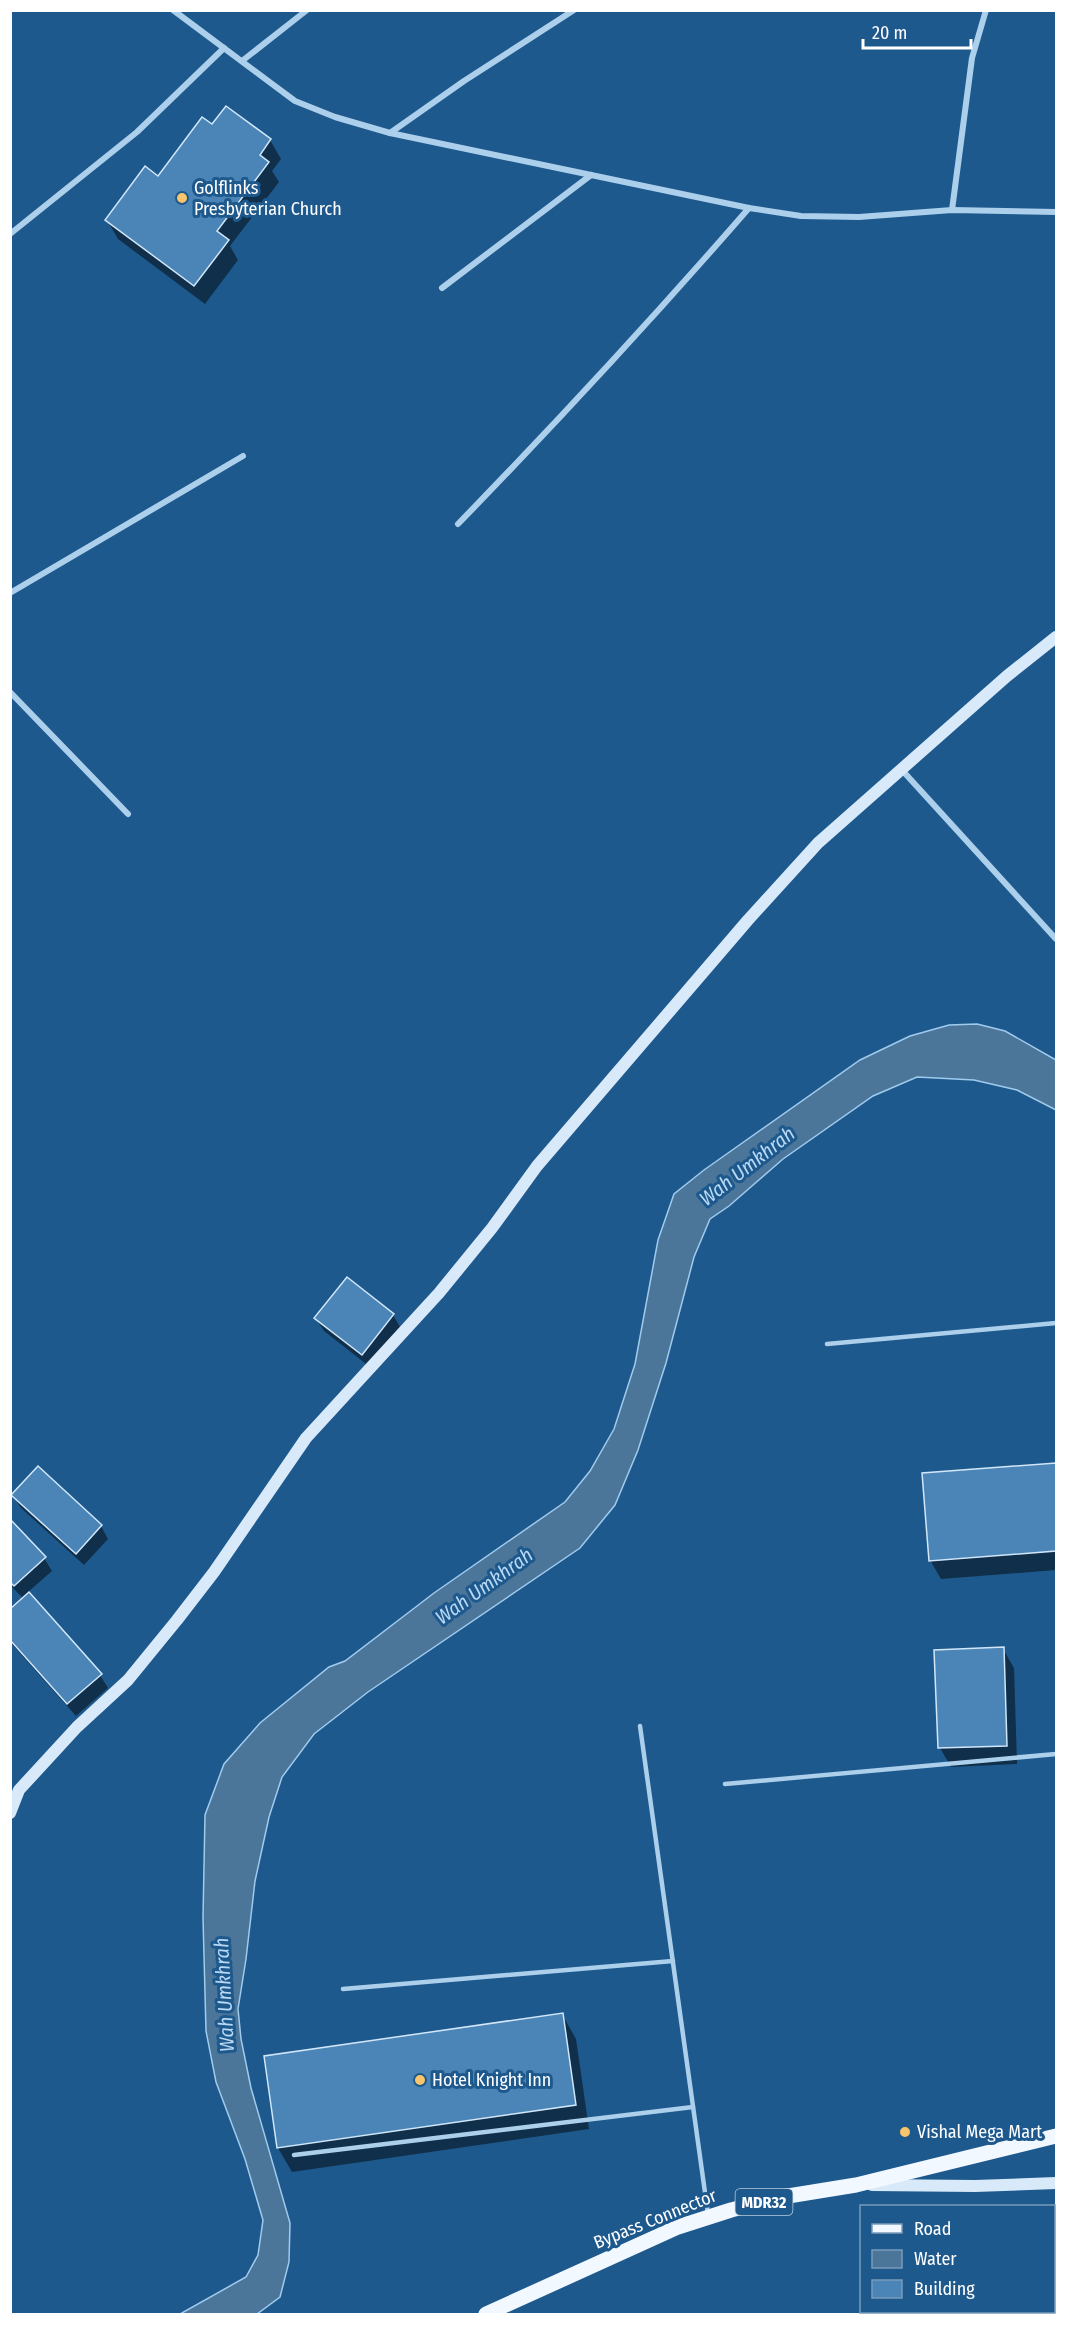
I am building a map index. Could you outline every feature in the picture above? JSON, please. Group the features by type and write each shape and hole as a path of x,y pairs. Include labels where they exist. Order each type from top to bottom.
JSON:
{"main road":[{"name":"Bypass Connector","path":"486,2314 678,2227 708,2217 782,2197 856,2185 1056,2136"}],"street":[{"path":"173,10 295,101 335,117 390,133 749,208 801,216 859,217 952,210 1056,212"},
{"path":"242,61 307,10"},
{"path":"390,133 464,81 574,10"},
{"path":"952,210 972,58 986,10"},
{"path":"10,234 136,132 224,48"},
{"path":"442,288 591,175"},
{"path":"458,524 657,313 749,208"},
{"path":"10,592 243,456"},
{"path":"10,1814 19,1790 77,1726 128,1680 214,1572 306,1438 439,1293 492,1228 537,1166 700,974 818,843 1007,676 1056,637"},
{"path":"10,692 128,814"},
{"path":"901,769 1056,939"},
{"path":"856,2185 975,2186 1056,2183"}],"lane":[{"path":"827,1344 1056,1323"},
{"path":"640,1726 708,2217"},
{"path":"725,1784 1056,1754"},
{"path":"343,1989 673,1960"},
{"path":"294,2155 693,2107"}],"water":[{"name":"Wah Umkhrah","path":"977,1024 1005,1031 1056,1060 1056,1110 1017,1090 974,1080 917,1077 873,1096 783,1159 729,1206 710,1219 694,1257 666,1363 638,1450 615,1505 580,1548 368,1692 314,1734 282,1777 269,1817 255,1881 238,2009 241,2039 251,2088 290,2223 289,2262 280,2297 257,2314 180,2314 246,2277 258,2255 263,2220 245,2159 216,2082 206,2031 203,1918 205,1815 224,1764 260,1723 329,1667 345,1661 434,1593 565,1502 590,1471 614,1429 635,1364 658,1240 674,1194 704,1170 860,1060 910,1036 949,1025"}],"building":[{"name":"Golflinks Presbyterian Church","path":"226,106 271,139 260,155 269,162 217,231 229,240 194,286 105,220 145,166 158,176 202,117 212,124"},
{"path":"347,1277 394,1314 362,1355 314,1318"},
{"path":"1056,1463 1056,1551 929,1561 922,1473"},
{"path":"38,1466 102,1525 76,1554 11,1495"},
{"path":"10,1519 46,1557 14,1586 10,1582"},
{"path":"29,1592 102,1674 67,1704 10,1640 10,1609"},
{"path":"1004,1647 1007,1746 938,1748 934,1650"},
{"name":"Hotel Knight Inn","path":"563,2013 576,2105 277,2148 264,2056"}],"place":[{"name":"Golflinks Presbyterian Church","path":"182,198"},
{"name":"Hotel Knight Inn","path":"420,2080"},
{"name":"Vishal Mega Mart","path":"905,2132"}]}
